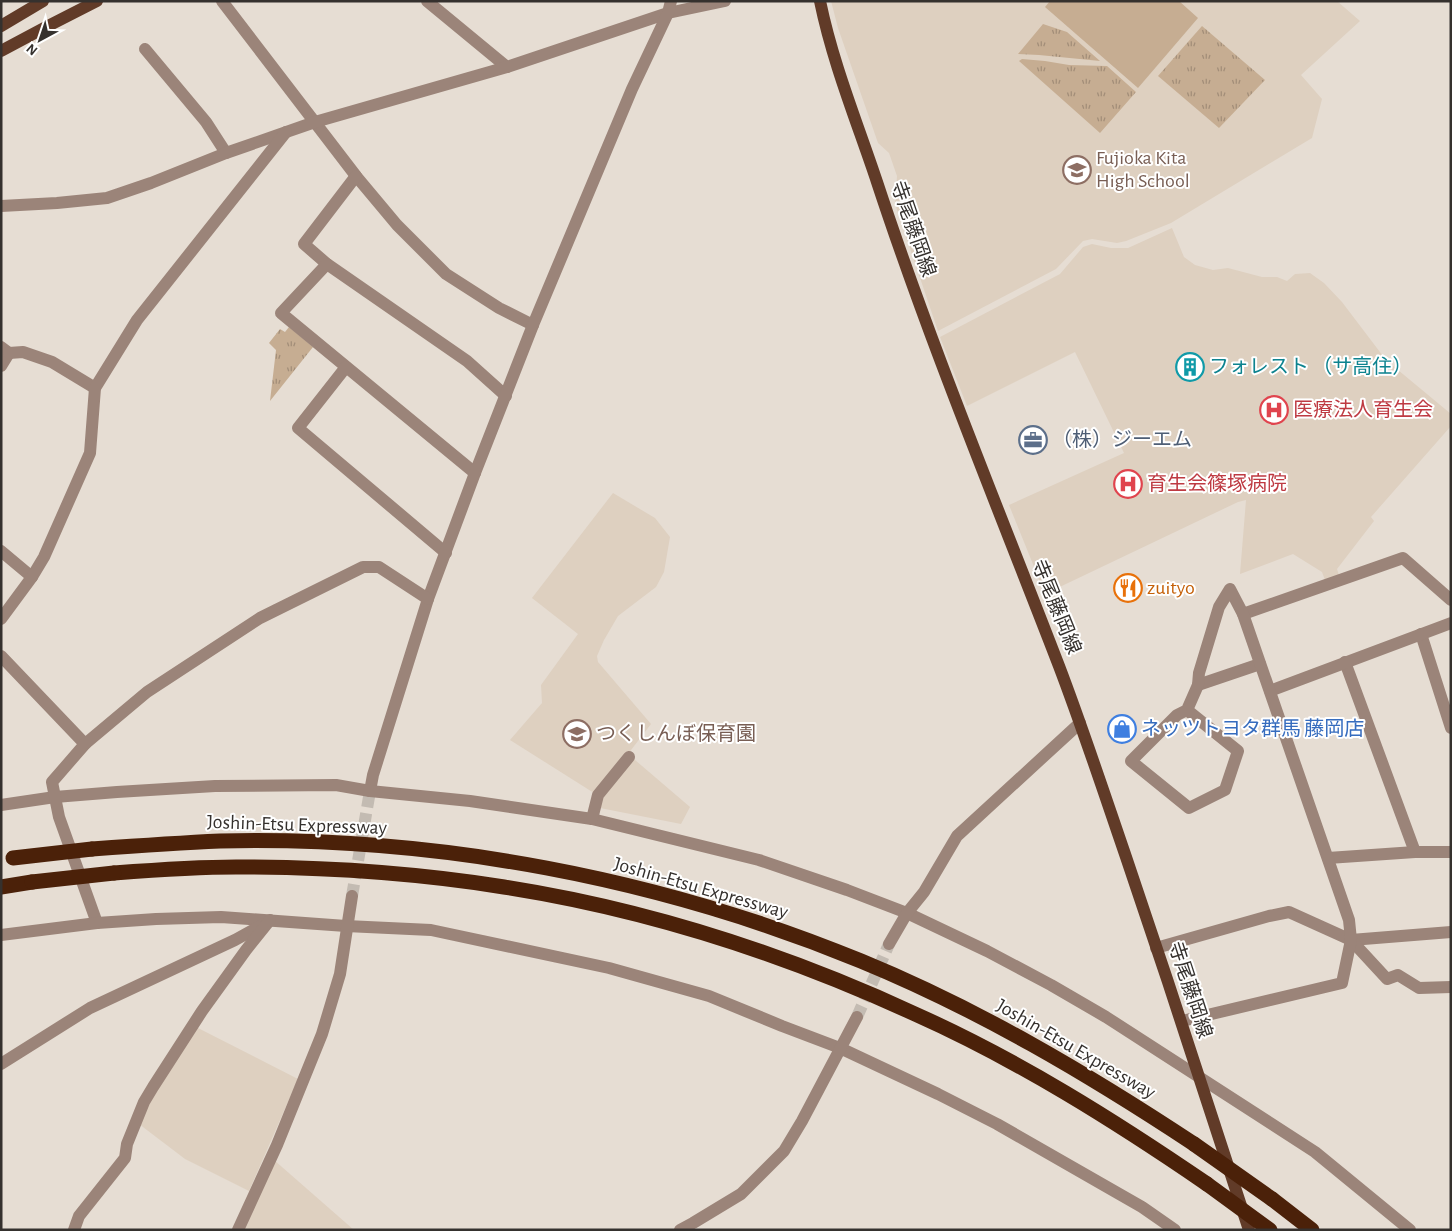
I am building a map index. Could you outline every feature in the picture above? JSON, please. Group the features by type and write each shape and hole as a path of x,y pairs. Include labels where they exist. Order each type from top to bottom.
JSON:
{"highway":[{"name":"Joshin-Etsu Expressway","path":"7,860 155,844 223,841 366,845 435,851 511,862 581,875 650,891 793,935 861,961 933,993 997,1025 1063,1061 1128,1100 1272,1199 1312,1230"},
{"path":"1,887 114,873 176,869 234,867 362,871 431,877 504,887 646,917 719,938 853,986 917,1014 985,1048 1054,1086 1148,1144 1270,1230"}],"main road":[{"path":"1,26 43,1"},
{"path":"1,52 97,1"},
{"name":"寺尾藤岡線","path":"820,1 824,22 843,86 901,253 984,478 1080,723 1182,1021 1249,1230"}],"street":[{"path":"222,1 356,176 398,226 446,274 499,308 533,325"},
{"path":"427,1 507,67"},
{"path":"1,206 107,198 315,122 507,67 670,7 725,1"},
{"path":"370,791 373,775 428,599 476,473 533,325 632,89 670,7"},
{"path":"145,49 206,122 226,153"},
{"path":"1,619 32,577 44,557 90,453 95,388 137,320 286,132"},
{"path":"356,176 304,244 327,264 467,361 506,396"},
{"path":"327,264 281,313 476,473"},
{"path":"1,366 5,350 23,352 52,362 95,388"},
{"path":"346,367 298,428 446,553"},
{"path":"1,551 32,577"},
{"path":"1243,614 1403,558 1451,600"},
{"path":"97,923 59,817 52,782 85,744 147,692 260,618 321,586 363,567 379,567 428,599"},
{"path":"1182,1021 1342,983 1352,940 1349,920 1270,691 1243,614 1230,589 1219,607 1199,673 1198,685 1186,710 1177,715 1131,760 1190,808 1225,790 1238,751 1186,710"},
{"path":"1270,691 1451,623"},
{"path":"1421,634 1451,728"},
{"path":"1,656 85,744"},
{"path":"1345,662 1415,852"},
{"path":"1198,685 1260,664"},
{"path":"889,944 907,913 924,892 957,836 1080,723"},
{"path":"592,819 598,795 629,757"},
{"path":"1,805 55,797 215,786 336,785 370,791 470,801 592,819 759,860 907,913 1051,985 1106,1017 1315,1152 1410,1230"},
{"path":"1328,858 1415,852 1451,852"},
{"path":"238,1230 277,1145 322,1034 340,974 352,896"},
{"path":"1156,948 1289,912 1352,940 1387,979 1398,975 1419,988 1451,987"},
{"path":"1,935 97,923 221,917 431,930 609,968 709,996 840,1048 997,1124 1142,1207 1175,1230"},
{"path":"1,1064 90,1008 235,940 270,920"},
{"path":"74,1230 79,1216 125,1158 127,1144 144,1102 153,1087 208,1003 270,920"},
{"path":"1352,940 1451,932"},
{"path":"680,1230 741,1194 784,1151 802,1122 857,1017"}],"shaded area":[{"name":"Fujioka Kita High School","path":"831,1 1337,1 1360,21 1301,75 1322,99 1312,138 1171,223 1117,243 1092,239 1083,241 1056,269 938,331 895,204 897,176 889,153 878,143 838,28"},
{"name":"医療法人育生会","path":"1172,228 1184,257 1195,265 1213,270 1228,268 1262,277 1277,277 1287,281 1295,274 1310,273 1324,283 1342,302 1386,360 1451,414 1451,426 1371,517 1374,521 1337,569 1339,575 1325,580 1322,572 1293,554 1240,574 1246,500 1238,502 1045,594 1009,505 1124,453 1075,352 967,406 940,337 1060,274 1083,247 1092,244 1111,248 1128,248"},
{"path":"613,493 655,518 670,537 664,572 656,587 618,616 597,656 598,662 651,724 628,754 690,807 681,824 600,808 594,793 510,740 542,703 541,685 578,634 532,598"},
{"path":"196,1027 298,1079 249,1191 185,1159 139,1124 147,1105"},
{"path":"274,1160 354,1230 243,1230"}],"green space":[{"path":"1050,1 1179,1 1198,18 1138,88 1045,7"},
{"path":"1043,24 1067,32 1100,61 1018,54"},
{"path":"1202,26 1265,80 1219,128 1158,76"},
{"path":"1022,59 1069,65 1107,66 1136,92 1100,133 1019,61"},
{"path":"289,327 313,347 270,401 276,350 269,343 280,329 285,332"}],"tunnel":[{"path":"352,896 370,791"},
{"path":"857,1017 889,944"}],"place":[{"name":"Fujioka Kita High School","path":"1077,170"},
{"name":"フォレスト （サ高住）","path":"1190,367"},
{"name":"医療法人育生会","path":"1274,410"},
{"name":"（株）ジーエム","path":"1033,440"},
{"name":"育生会篠塚病院","path":"1128,484"},
{"name":"zuityo","path":"1128,588"},
{"name":"ネッツトヨタ群馬 藤岡店","path":"1122,729"},
{"name":"つくしんぼ保育園","path":"577,734"}]}
